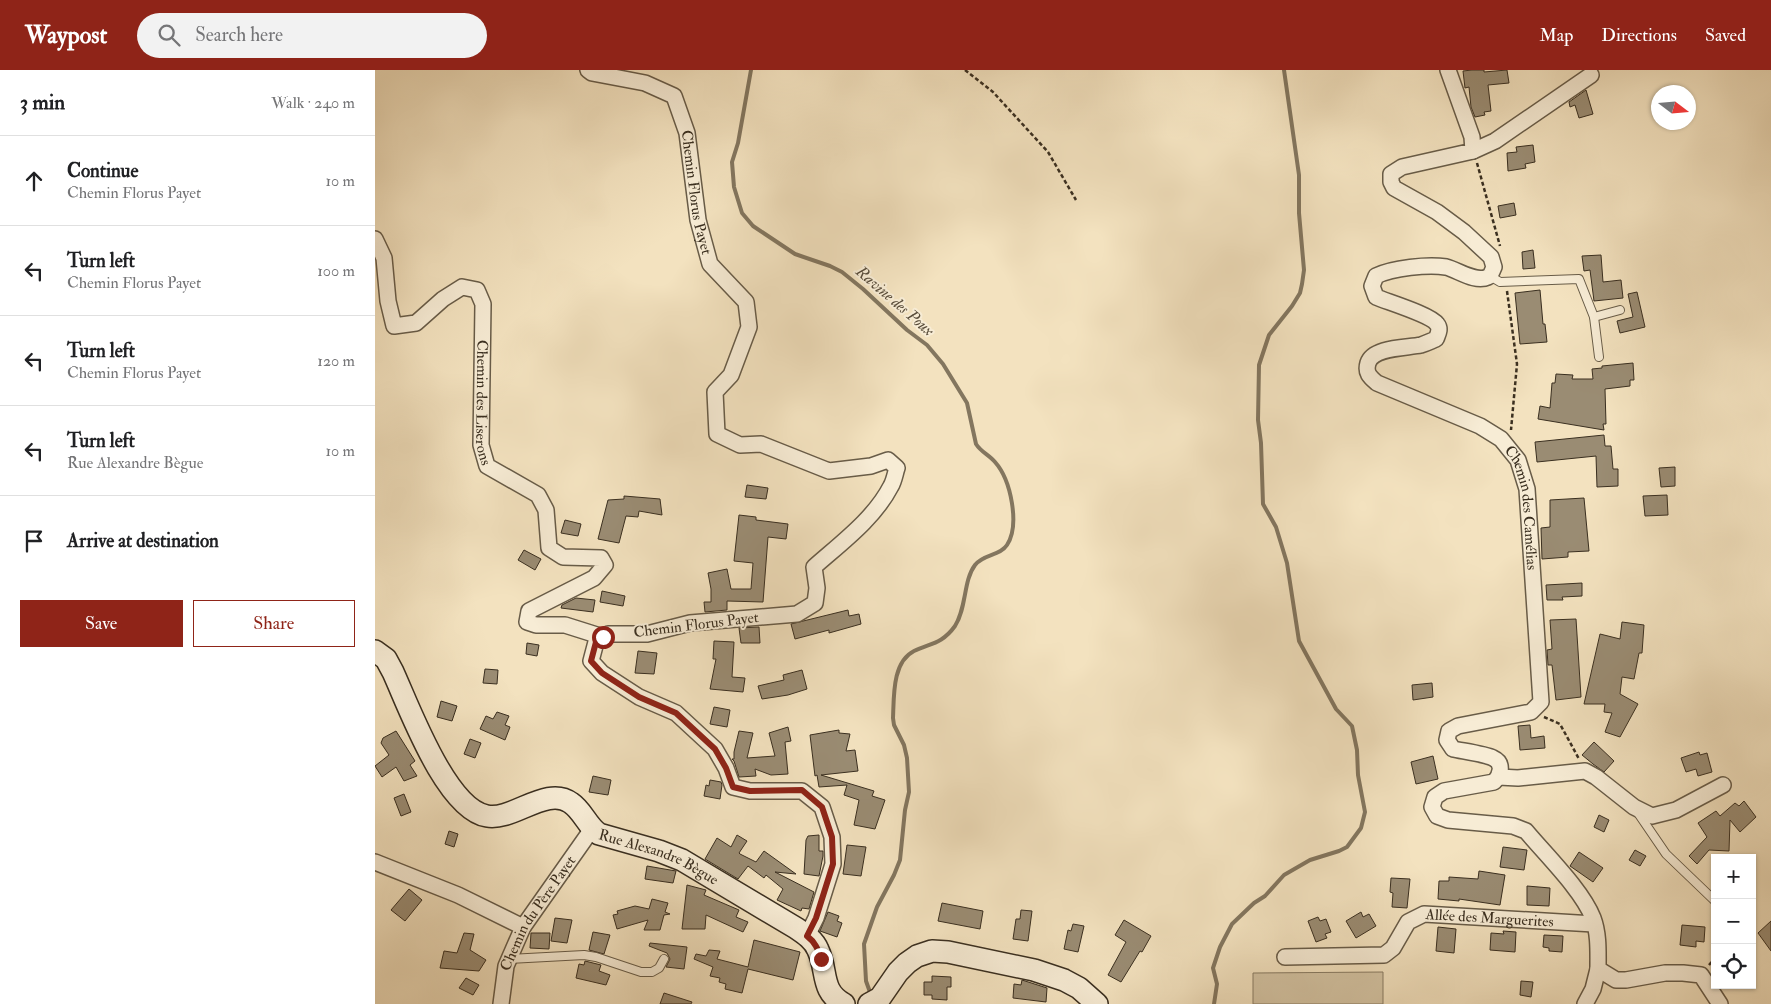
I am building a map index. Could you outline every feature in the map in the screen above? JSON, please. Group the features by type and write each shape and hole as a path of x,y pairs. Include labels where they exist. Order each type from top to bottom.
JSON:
{"main road":[{"name":"Rue Alexandre Bègue","path":"375,651 386,660 393,672 435,765 458,797 467,806 477,813 488,817 501,815 544,799 558,798 571,802 592,829 609,838 659,851 682,860 796,928 812,940 818,949 829,990 834,999 844,1004"},
{"path":"873,1002 907,963 917,956 932,951 948,952 1034,970 1064,980 1079,988 1097,1004"}],"street":[{"name":"Chemin Florus Payet","path":"589,70 592,73 645,83 674,96 687,133 698,220 710,264 746,302 749,327 731,375 715,392 717,434 740,445 761,444 829,471 871,466 888,460 897,468 892,485 880,503 856,530 814,567 817,588 815,603 797,614 690,623 647,634 608,634 603,637"},
{"path":"1448,70 1471,137 1473,151"},
{"path":"1499,280 1491,257 1464,232 1437,212 1394,188 1391,182 1391,174 1402,167 1473,151 1495,141 1591,75"},
{"name":"Chemin des Liserons","path":"375,239 384,258 388,301 394,326 416,323 443,299 462,287 477,290 483,304 481,445 487,466 538,495 546,510 549,548 563,557 601,558 605,565 594,578 529,611 527,622 536,625 565,625 603,637"},
{"name":"Chemin des Camélias","path":"1499,280 1474,278 1446,268 1423,267 1385,271 1375,276 1372,286 1376,298 1430,318 1438,324 1439,332 1436,339 1423,344 1379,352 1370,358 1366,369 1369,376 1377,383 1480,426 1501,439 1518,460 1527,489 1541,702 1531,712"},
{"path":"603,637 596,642 591,661 602,673 639,697 676,713 715,749 726,768 733,787 750,791 802,790 822,807 832,837 833,864 816,918 807,936"},
{"path":"1531,712 1458,726 1449,731 1447,740 1453,749 1494,758 1500,765 1501,772 1494,782 1444,791 1435,797 1432,807 1437,816 1448,820 1513,826 1526,831 1585,902 1597,937 1598,969 1593,989 1585,1004"},
{"path":"1499,777 1518,778 1585,771 1596,777 1634,807 1652,816 1676,810 1723,785"},
{"name":"Chemin du Père Payet","path":"501,1004 506,966 523,928 592,829"},
{"path":"375,862 458,895 523,928"},
{"name":"Allée des Marguerites","path":"1285,957 1384,956 1393,948 1408,922 1424,914 1594,924"},
{"path":"1598,969 1616,980 1665,973 1701,975 1720,1004"}],"lane":[{"path":"1499,280 1579,279 1595,317 1599,357"},
{"path":"1595,317 1620,310"},
{"path":"1634,807 1666,854 1713,899"},
{"path":"509,959 584,955 596,957 641,972 652,972 659,968 664,959"}],"path":[{"path":"965,70 993,92 1048,152 1076,200"},
{"path":"1473,151 1501,250"},
{"path":"1499,280 1517,364 1510,450"},
{"path":"1531,712 1560,724 1585,771"}],"shaded area":[{"path":"1383,972 1383,1004 1253,1004 1253,973"}],"building":[{"path":"1484,70 1484,72 1507,70 1509,83 1488,85 1491,111 1484,112 1485,115 1475,117 1471,107 1469,87 1465,88 1463,71"},
{"path":"1586,90 1593,114 1579,118 1575,105 1570,107 1569,102"},
{"path":"1533,145 1535,162 1525,164 1526,168 1508,171 1507,153 1517,152 1516,147"},
{"path":"1514,203 1516,215 1500,218 1498,206"},
{"path":"1533,250 1535,268 1523,269 1522,252"},
{"path":"1601,255 1603,282 1621,280 1623,298 1594,301 1590,270 1584,271 1582,256"},
{"path":"1540,290 1543,324 1545,324 1547,342 1520,344 1515,293"},
{"path":"1637,292 1645,327 1620,333 1617,321 1633,317 1628,294"},
{"path":"1633,363 1634,380 1630,380 1630,386 1605,389 1606,424 1603,424 1604,430 1538,419 1540,406 1550,408 1552,383 1555,383 1556,374 1573,375 1572,379 1593,379 1592,369 1602,368 1602,366"},
{"path":"1604,435 1605,446 1611,446 1613,469 1618,469 1618,486 1597,487 1596,456 1537,462 1535,442"},
{"path":"1675,467 1675,486 1661,487 1659,468"},
{"path":"747,485 768,488 766,499 745,497"},
{"path":"1667,495 1668,515 1645,516 1643,496"},
{"path":"624,496 660,499 662,515 639,511 638,517 626,516 619,543 598,539 608,500 624,499"},
{"path":"1584,498 1589,551 1568,552 1568,557 1542,559 1541,528 1550,527 1550,500"},
{"path":"739,515 756,517 756,520 788,524 786,539 768,537 763,602 727,601 727,610 705,612 704,602 711,602 708,573 727,569 731,589 751,589 753,563 734,561"},
{"path":"565,520 581,524 578,536 561,533"},
{"path":"524,550 541,559 535,570 518,560"},
{"path":"1582,583 1582,596 1562,597 1563,600 1547,600 1546,585"},
{"path":"602,591 625,596 623,606 600,602"},
{"path":"576,598 595,600 593,612 561,608 562,605"},
{"path":"848,610 849,616 859,614 861,624 829,633 829,630 795,639 791,624"},
{"path":"1576,619 1581,697 1556,700 1552,665 1548,665 1547,650 1552,649 1550,620"},
{"path":"1622,622 1644,625 1642,653 1639,653 1634,679 1622,677 1620,694 1638,704 1620,737 1605,732 1612,713 1604,712 1605,704 1584,704 1600,634 1620,639"},
{"path":"759,627 760,643 741,643 739,628"},
{"path":"714,641 734,642 732,677 745,678 743,692 710,689 716,659 713,659"},
{"path":"527,643 539,645 537,656 526,654"},
{"path":"638,651 657,653 654,674 635,673"},
{"path":"485,669 498,670 497,684 483,683"},
{"path":"802,670 807,689 788,695 762,699 758,686 784,680 783,675"},
{"path":"1432,683 1433,697 1413,700 1412,685"},
{"path":"441,701 457,706 452,721 437,717"},
{"path":"714,707 730,710 727,727 710,724"},
{"path":"497,712 509,716 505,725 510,727 505,740 480,729 486,716 493,719"},
{"path":"1530,725 1531,738 1544,736 1545,748 1520,750 1518,726"},
{"path":"788,727 791,741 785,742 788,774 771,775 755,769 756,776 739,777 732,759 734,759 739,731 753,733 747,758 775,756 769,733"},
{"path":"839,730 839,733 850,734 846,751 855,750 858,771 821,775 874,791 872,796 885,800 875,829 854,825 859,800 844,795 847,785 819,787 817,775 815,776 810,735"},
{"path":"396,731 415,761 410,765 417,776 404,781 396,767 382,777 375,766 389,755 381,743 383,738"},
{"path":"470,739 481,743 475,758 464,754"},
{"path":"1594,742 1614,761 1604,772 1582,755"},
{"path":"1699,752 1700,755 1707,753 1712,772 1698,776 1696,769 1686,772 1681,758"},
{"path":"1433,756 1438,779 1416,784 1411,762"},
{"path":"593,776 611,780 608,795 589,792"},
{"path":"710,780 721,782 720,799 704,796 706,785 709,786"},
{"path":"404,794 411,812 401,816 394,798"},
{"path":"1744,801 1756,817 1740,832 1730,820 1729,851 1709,850 1697,864 1689,856 1707,837 1698,823 1716,811 1720,816 1735,803 1739,806"},
{"path":"1599,815 1609,820 1604,832 1594,827"},
{"path":"449,831 458,834 454,847 445,844"},
{"path":"737,835 747,841 740,854 756,862 764,851 796,874 775,872 814,892 809,909 802,908 801,911 777,900 783,889 766,875 764,878 748,866 738,879 705,859 717,838 731,847"},
{"path":"819,835 819,851 823,851 823,856 819,876 804,874 806,840 808,836"},
{"path":"847,845 866,847 861,876 843,874"},
{"path":"1503,847 1527,850 1524,870 1500,867"},
{"path":"1635,850 1646,856 1640,866 1629,860"},
{"path":"1579,852 1603,868 1593,882 1570,866"},
{"path":"647,866 676,871 673,883 645,879"},
{"path":"1479,871 1505,875 1500,905 1459,899 1459,901 1438,899 1439,881 1449,881 1449,877 1478,879"},
{"path":"1391,878 1410,879 1407,908 1392,907"},
{"path":"687,885 706,890 704,895 739,910 736,917 748,922 743,932 706,915 705,929 682,929"},
{"path":"1527,886 1550,888 1549,906 1527,905"},
{"path":"409,889 422,900 405,921 391,910"},
{"path":"652,899 668,903 665,912 670,914 664,915 660,930 644,930 648,920 617,929 613,915 618,914 617,911 635,906 649,909"},
{"path":"942,903 983,911 980,929 938,921"},
{"path":"1021,910 1032,911 1028,941 1013,939 1016,919 1020,919"},
{"path":"828,912 839,916 837,921 842,923 837,937 820,931"},
{"path":"1361,912 1363,917 1369,914 1376,926 1356,938 1346,921"},
{"path":"1318,917 1320,921 1326,919 1331,932 1325,934 1327,938 1316,942 1308,921"},
{"path":"555,918 572,920 567,943 551,941"},
{"path":"1124,920 1151,936 1121,982 1108,975 1126,942 1115,935"},
{"path":"1771,921 1771,951 1758,933"},
{"path":"1073,924 1084,926 1078,952 1064,949 1068,930 1071,931"},
{"path":"1682,925 1705,927 1704,942 1696,941 1696,947 1680,945"},
{"path":"1438,927 1456,929 1454,953 1436,951"},
{"path":"1503,931 1516,932 1515,952 1490,950 1491,933 1504,934"},
{"path":"593,932 610,935 604,954 589,950"},
{"path":"464,933 474,934 470,950 486,960 479,971 440,968 444,951 457,953"},
{"path":"531,933 550,933 549,949 530,948"},
{"path":"1544,935 1563,936 1562,952 1549,951 1549,948 1543,947"},
{"path":"754,940 800,952 793,980 748,969 742,993 725,989 726,984 719,982 720,978 710,976 713,967 694,959 696,954 706,956 709,950 720,951 717,959 748,967"},
{"path":"650,943 687,947 684,969 666,967 670,959 667,953 649,946"},
{"path":"585,961 601,965 599,971 610,975 606,985 576,978 579,964 584,965"},
{"path":"932,976 951,977 951,987 947,987 947,1000 932,999 932,995 924,995 924,982 932,982"},
{"path":"466,978 479,985 473,995 459,988"},
{"path":"1022,980 1047,988 1046,1002 1013,998 1014,984 1021,985"},
{"path":"1521,981 1533,982 1531,997 1520,995"},
{"path":"664,993 692,1002 691,1004 660,1004"}],"waterway":[{"name":"Ravine des Poux","path":"751,70 738,143 732,162 734,187 742,213 753,226 795,254 842,272 907,330 927,345 943,364 967,403 976,444 1001,470 1012,503 1013,526 1007,545 1004,549 978,561 971,571 959,619 955,626 941,640 914,651 907,656 898,671 894,690 893,718 907,758 909,792 905,810 900,860 877,907 864,944 866,981 871,995"},
{"path":"1214,1004 1217,984 1213,968 1220,947 1232,924 1254,903 1265,896 1284,875 1310,860 1347,847 1361,828 1365,812 1352,726 1336,709 1299,641 1287,563 1276,527 1263,504 1261,443 1258,420 1259,365 1269,335 1300,293 1304,270 1299,213 1299,175 1284,70"}],"route":[{"path":"603,637 596,642 591,661 602,673 639,697 676,713 715,749 726,768 733,787 750,791 802,790 822,807 832,837 833,864 816,918 807,936 818,949 821,959"}]}
